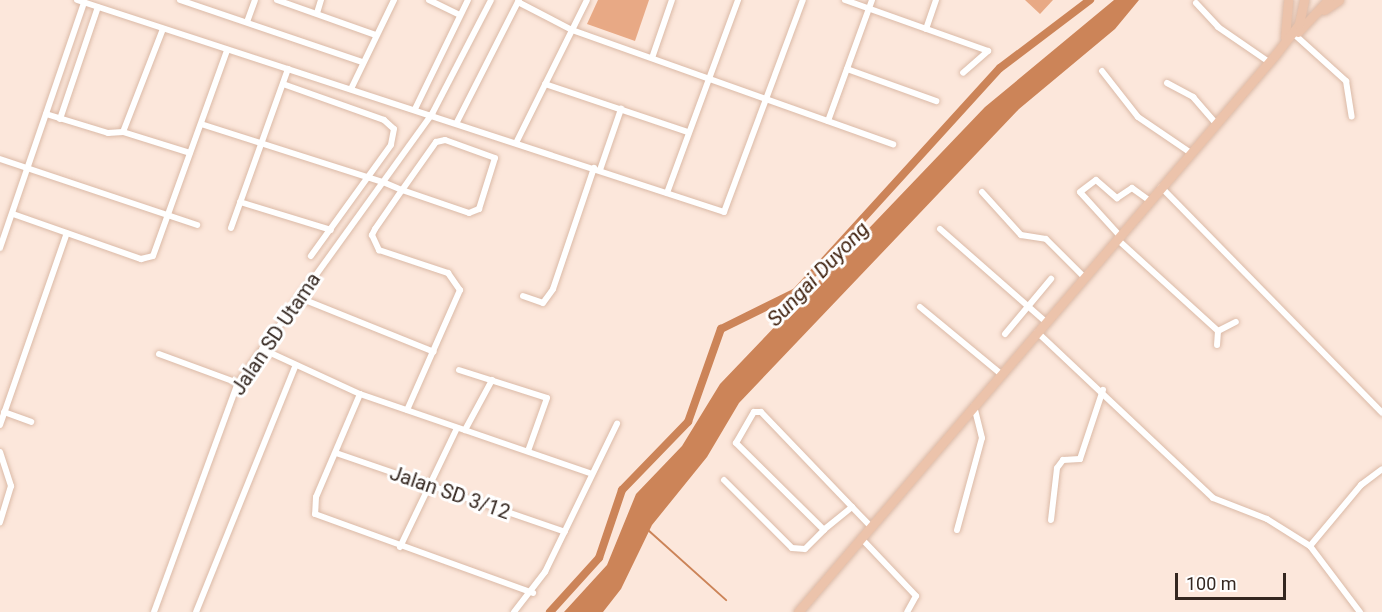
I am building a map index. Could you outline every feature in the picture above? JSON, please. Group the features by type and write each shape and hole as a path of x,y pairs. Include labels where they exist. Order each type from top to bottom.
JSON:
{"main road":[{"path":"1272,58 1290,23 1288,0"},
{"path":"800,611 870,526 1272,58 1299,24 1304,0"},
{"path":"1272,58 1328,0"},
{"path":"1308,22 1339,0"}],"street":[{"path":"180,0 362,62"},
{"path":"247,22 255,0"},
{"path":"277,0 376,35"},
{"path":"317,13 321,0"},
{"path":"351,89 362,62 394,0"},
{"path":"429,0 460,15"},
{"path":"415,109 468,0"},
{"name":"Jalan SD Utama","path":"154,612 238,383 432,114 491,0"},
{"path":"517,141 587,0"},
{"path":"652,58 672,0"},
{"path":"666,192 738,0"},
{"path":"0,248 29,168 81,1 227,50 517,141 724,212 803,0"},
{"path":"845,0 988,51 963,73"},
{"path":"828,121 872,0"},
{"path":"926,29 936,0"},
{"path":"457,122 518,1 572,30 893,144"},
{"path":"1196,3 1218,27 1272,58"},
{"path":"60,119 98,7"},
{"path":"123,132 163,29"},
{"path":"1295,35 1346,81 1352,117"},
{"path":"13,214 147,259 156,250 227,50"},
{"path":"231,228 288,69"},
{"path":"847,69 936,101"},
{"path":"1102,70 1138,117 1191,153"},
{"path":"1167,83 1193,97 1216,123"},
{"path":"283,84 392,125 391,145 312,256"},
{"path":"545,84 688,132"},
{"path":"523,296 543,303 553,290 621,109"},
{"path":"46,114 123,132 189,153"},
{"path":"201,124 383,182 402,190 474,213 497,161 441,139 402,190 371,240 379,250 458,282 458,297 407,410"},
{"path":"0,159 197,225"},
{"path":"1150,201 1132,188 1117,198 1095,180 1080,192 1118,237 1218,331"},
{"path":"1161,187 1382,413"},
{"path":"982,192 1021,235 1046,239 1084,277"},
{"path":"240,202 331,230"},
{"path":"940,229 1046,322"},
{"path":"0,425 67,234"},
{"path":"1005,334 1051,279"},
{"path":"300,298 434,352"},
{"path":"920,307 1001,374"},
{"path":"1218,331 1236,322"},
{"path":"1217,345 1218,331"},
{"path":"1037,333 1103,390 1213,498 1267,519 1314,543 1360,612"},
{"path":"262,350 295,367 360,394 589,473"},
{"path":"159,354 238,383"},
{"path":"196,612 295,367"},
{"path":"459,370 546,398 528,451"},
{"path":"465,430 492,380"},
{"path":"1051,520 1057,468 1063,460 1080,459 1103,390"},
{"path":"360,394 316,497 315,514 400,547 533,593"},
{"path":"957,530 982,438 974,406"},
{"path":"824,530 736,443 756,411 870,526"},
{"path":"4,412 31,422"},
{"path":"514,612 533,593 565,532 589,473 618,424"},
{"path":"400,547 457,428"},
{"path":"0,452 11,486 0,522"},
{"name":"Jalan SD 3/12","path":"336,453 565,532"},
{"path":"1314,543 1361,485 1382,469"},
{"path":"724,480 792,548 805,549 852,507"},
{"path":"861,538 916,596 907,612"}],"shaded area":[{"path":"598,0 649,0 635,41 587,24"},
{"path":"1025,0 1053,0 1040,14"},
{"name":"Sungai Duyong","path":"1114,0 1139,0 1115,29 1019,109 739,403 707,457 652,525 621,589 603,612 564,612 607,565 636,494 682,446 720,384 985,107"}],"waterway":[{"path":"550,612 599,558 622,490 688,422 721,329 796,292 1000,68 1090,0"},
{"path":"648,530 726,600"}]}
